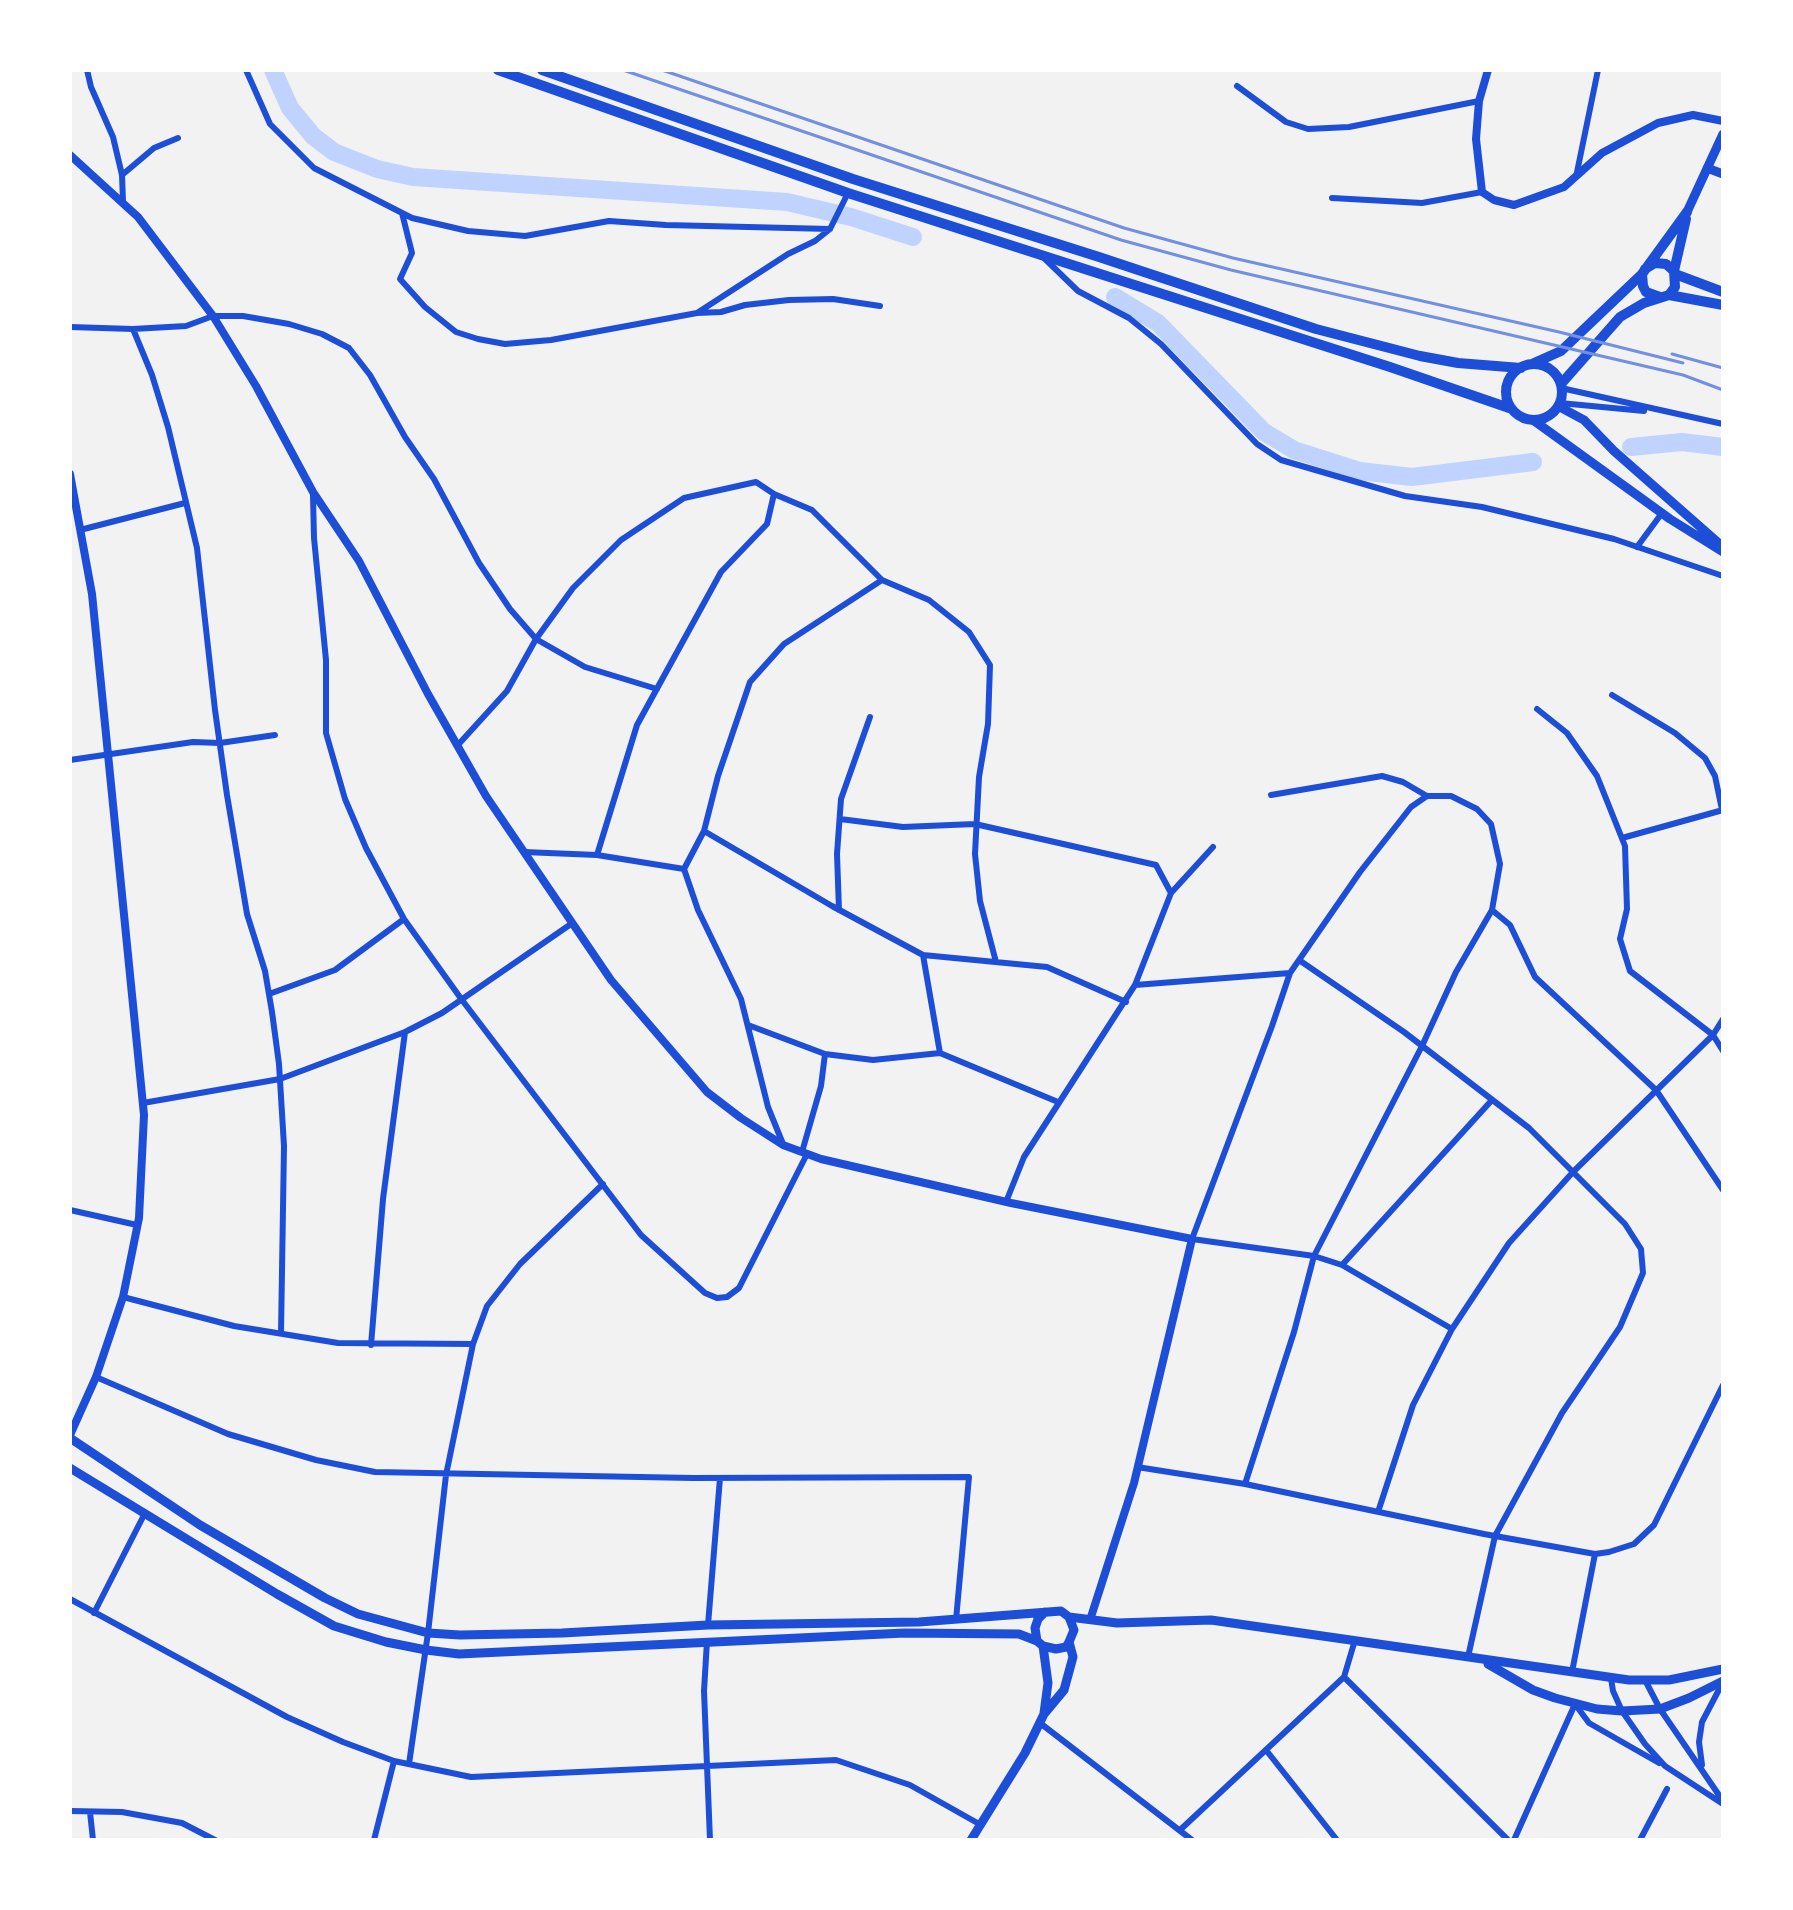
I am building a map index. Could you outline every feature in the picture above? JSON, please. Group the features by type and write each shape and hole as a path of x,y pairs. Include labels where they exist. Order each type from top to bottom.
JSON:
{"main road":[{"path":"498,70 848,193 1390,367 1512,409 1525,419 1549,416 1559,405 1561,386 1553,371 1546,367 1458,363 1393,350 1316,329 853,179 542,70"},
{"path":"1512,409 1506,395 1514,373 1561,351 1644,272 1687,212 1723,134"},
{"path":"1707,168 1723,174"},
{"path":"1561,386 1620,317 1644,303 1666,296 1675,287 1687,212"},
{"path":"1644,272 1661,262 1675,273 1723,292"},
{"path":"1644,272 1646,292 1656,297 1723,305"},
{"path":"1559,405 1584,420 1723,550"},
{"path":"1533,420 1662,513 1723,550"},
{"path":"70,1436 200,1525 325,1598 358,1614 428,1633 562,1633 708,1625 956,1620 1061,1611 1069,1617 1117,1623 1211,1620 1611,1678 1645,1680 1689,1677 1723,1669"},
{"path":"70,1468 334,1626 426,1650 459,1654 905,1633 1019,1634 1056,1649 1066,1647 1074,1630 1069,1617"},
{"path":"1042,1719 1048,1683 1036,1623 1045,1612"},
{"path":"973,1839 1042,1719 1064,1690 1073,1657 1069,1642"},
{"path":"1482,1660 1533,1690 1575,1704 1622,1711 1660,1709 1723,1681"}],"street":[{"path":"87,70 91,87 113,137 122,175 123,201"},
{"path":"246,70 270,124 314,168 412,218 468,231 525,236 609,221 666,225 832,225"},
{"path":"1482,192 1476,139 1479,101 1488,70"},
{"path":"1576,177 1598,70"},
{"path":"1237,86 1286,122 1308,129 1349,127 1479,101"},
{"path":"1332,198 1422,203 1482,192 1494,200 1514,205 1564,187 1602,153 1658,123 1693,115 1723,121"},
{"path":"122,175 154,148 178,138"},
{"path":"70,155 123,201 171,258 213,316 256,386 313,492 359,561 457,746 524,852 611,980 707,1092 783,1145 805,1153 1006,1202 1192,1239 1314,1256 1342,1265 1452,1329"},
{"path":"697,313 788,254 815,241 832,225 848,193"},
{"path":"402,213 412,253 400,279 425,307 456,332 505,344 551,340 697,313 789,300 833,299 880,306"},
{"path":"1042,256 1078,291 1129,318 1161,344 1257,444 1281,460 1405,496 1482,507 1637,547 1723,576"},
{"path":"70,327 133,329 186,326 213,316 243,316 289,324 322,334 349,348 370,375 405,437 434,479 479,563 510,609 536,639 585,667 657,689"},
{"path":"133,329 156,388 197,548 220,743 247,914 269,994 280,1079 284,1146 281,1333"},
{"path":"1561,386 1723,424"},
{"path":"1559,405 1669,413"},
{"path":"70,474 92,594 143,1103 137,1225 123,1297 96,1377 70,1436"},
{"path":"457,746 507,691 536,639 573,588 621,540 684,498 756,482 774,494 812,510 882,580 929,600 969,632 990,665 988,724 975,824 980,901 996,962"},
{"path":"313,492 314,538 326,660 326,733 345,799 366,848 404,919 462,1000 654,1249 705,1293 717,1298 727,1297 739,1288 805,1153 821,1086 825,1054"},
{"path":"597,855 637,725 721,572 767,524 774,494"},
{"path":"80,530 185,503"},
{"path":"1637,547 1662,513"},
{"path":"783,1145 768,1107 741,999 721,963 684,869 704,831 718,776 750,682 784,644 882,580"},
{"path":"1612,695 1675,733 1705,758 1715,776 1723,810 1622,838"},
{"path":"1537,709 1567,733 1597,776 1625,846 1627,909 1620,939 1630,971 1713,1035 1723,1051"},
{"path":"839,910 841,799 870,717"},
{"path":"70,760 193,742 220,743 275,735"},
{"path":"1245,1484 1294,1332 1314,1256 1422,1046 1456,972 1492,910 1500,864 1491,824 1477,809 1451,796 1427,796 1403,782 1382,776 1271,795"},
{"path":"1090,1620 1137,1467 1192,1239 1290,973 1360,872 1411,807 1427,796"},
{"path":"840,819 903,827 975,824 1156,865 1171,893"},
{"path":"704,831 923,955 1047,967 1126,1002"},
{"path":"1006,1202 1024,1157 1126,1002 1171,893 1213,847"},
{"path":"524,852 597,855 684,869"},
{"path":"1492,910 1510,925 1535,977 1656,1090 1723,1190"},
{"path":"269,994 335,970 404,919"},
{"path":"143,1103 280,1079 405,1032 462,1000 571,924"},
{"path":"923,955 940,1053"},
{"path":"1299,960 1422,1046 1529,1128 1625,1224 1641,1249 1643,1273 1620,1327 1562,1413 1495,1536 1468,1657"},
{"path":"1135,985 1290,973"},
{"path":"1378,1512 1413,1405 1452,1329 1509,1243 1573,1172 1713,1035 1723,1019"},
{"path":"748,1025 825,1054 873,1060 940,1053 1058,1102"},
{"path":"371,1345 383,1199 405,1032"},
{"path":"1342,1265 1492,1100"},
{"path":"409,1764 446,1475 473,1344 487,1306 520,1264 603,1184"},
{"path":"70,1210 137,1225"},
{"path":"123,1297 234,1326 338,1343 473,1344"},
{"path":"96,1377 228,1434 316,1460 375,1472 720,1478 969,1477 956,1620"},
{"path":"1137,1467 1245,1484 1595,1554 1634,1544 1654,1525 1723,1385"},
{"path":"708,1625 720,1478"},
{"path":"94,1613 145,1513"},
{"path":"1572,1673 1595,1554"},
{"path":"70,1599 287,1717 394,1761 471,1777 836,1760 910,1785 981,1825"},
{"path":"1180,1830 1344,1677 1355,1640"},
{"path":"707,1641 704,1691 710,1840"},
{"path":"1344,1677 1511,1840 1575,1704 1589,1723 1723,1802"},
{"path":"1611,1678 1622,1711 1665,1766"},
{"path":"1645,1680 1660,1709 1723,1802"},
{"path":"1704,1773 1699,1742 1702,1722 1723,1681"},
{"path":"1042,1719 1192,1840"},
{"path":"1266,1750 1337,1840"},
{"path":"374,1840 394,1761"},
{"path":"1640,1840 1667,1789"},
{"path":"70,1811 122,1812 182,1823 215,1840"},
{"path":"90,1812 93,1840"}],"waterway":[{"path":"273,70 290,108 313,136 334,152 377,169 413,177 787,202 851,217 913,237"},
{"path":"1115,297 1158,323 1264,432 1294,450 1360,471 1412,477 1533,462"},
{"path":"1631,447 1682,442 1723,447"}],"railway":[{"path":"623,70 1121,240 1231,270 1683,375 1723,390"},
{"path":"662,70 1124,228 1233,258 1683,363"},
{"path":"1672,354 1723,368"}]}
